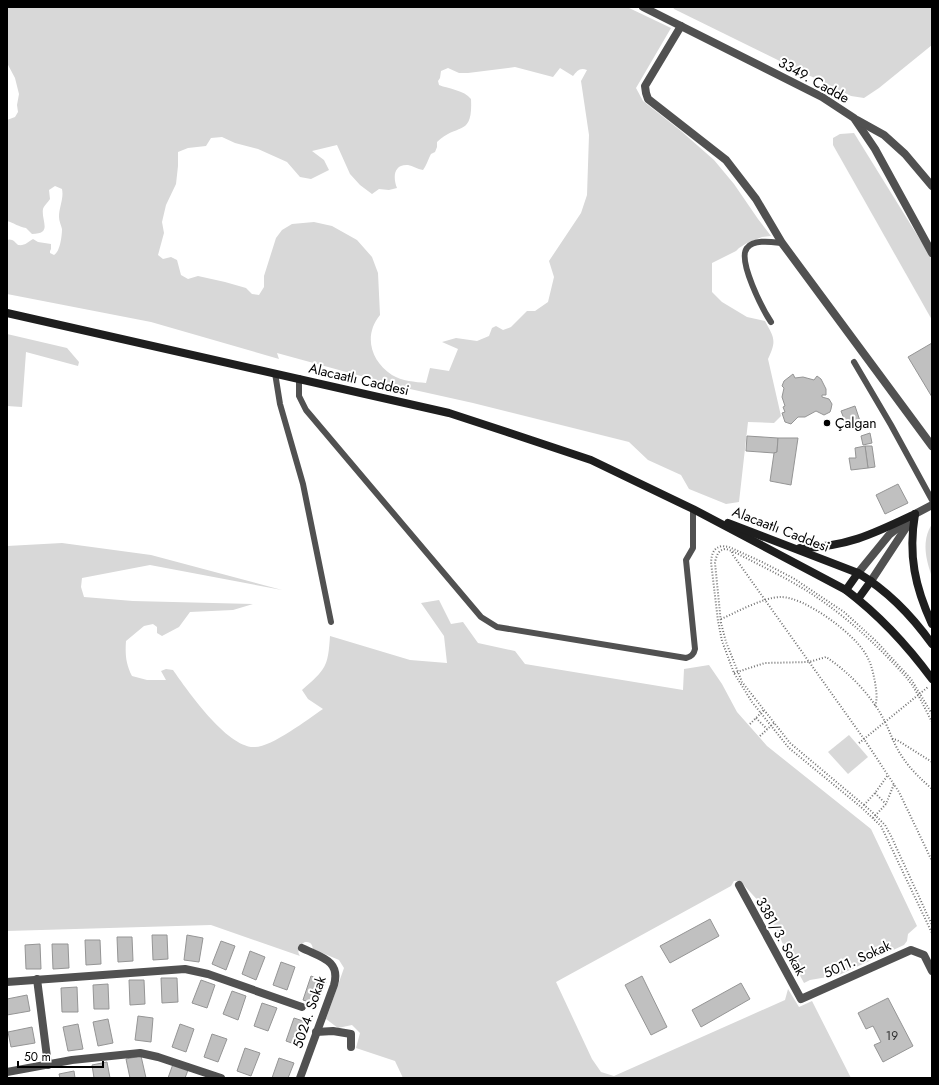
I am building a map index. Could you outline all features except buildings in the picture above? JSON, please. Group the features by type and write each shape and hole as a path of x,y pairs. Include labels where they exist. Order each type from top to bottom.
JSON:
{"main road":[{"name":"Alacaatlı Caddesi","path":"7,313 448,413 591,460 694,509 846,590 858,599 900,638 932,678"},
{"name":"Alacaatlı Caddesi","path":"694,509 858,573 871,581 894,600 917,624 932,644"},
{"path":"796,548 828,546 849,542 868,536 915,514"},
{"path":"915,514 911,545 913,566 921,596 932,624"},
{"path":"846,590 858,573"},
{"path":"858,599 871,581"}],"street":[{"name":"3349. Cadde","path":"644,7 822,97 854,118 875,149 932,253"},
{"path":"681,26 645,86 648,99 726,160 756,199 782,243 932,446"},
{"path":"854,118 884,135 905,154 932,186"},
{"path":"858,573 889,535 915,514 932,505"},
{"path":"871,581 915,514"},
{"name":"3381/3. Sokak","path":"739,885 801,999"},
{"name":"5024. Sokak","path":"300,1078 336,976 334,966 328,960 302,948"},
{"name":"5011. Sokak","path":"801,999 906,951 916,950 924,955 932,971"},
{"path":"7,982 185,969 208,974 302,1007"},
{"path":"37,979 48,1065"},
{"path":"316,1032 333,1031 351,1034 351,1047"},
{"path":"7,1072 72,1060 140,1053 158,1057 221,1078"}],"lane":[{"path":"771,322 763,310 746,269 744,257 746,248 751,245 762,241 782,243"},
{"path":"854,362 892,425 932,500"},
{"path":"275,373 280,404 303,484 331,622"},
{"path":"299,378 299,396 306,410 481,617 497,627 689,658 695,653 695,649 686,560 693,548 694,509"}],"path":[{"path":"932,722 911,679 876,641 844,612 793,578 762,562 729,547 722,546 714,550 711,562 718,621 722,641 734,673 752,702 789,748 861,807 881,826 932,934"},
{"path":"729,547 733,555 864,739 894,784 910,813 932,861"},
{"path":"932,714 906,678 872,642 842,615 793,582 732,551 723,549 716,556 715,563 721,619 726,642 742,682 790,743 876,815 885,825 932,924"},
{"path":"718,621 766,600 781,597 792,599 811,608 847,631 865,652 871,665 876,690 877,701 875,706"},
{"path":"734,673 765,663 809,662 826,657 850,675 870,699 885,722 902,757 915,773 932,789"},
{"path":"859,743 932,684"},
{"path":"750,724 764,710"},
{"path":"756,718 767,729"},
{"path":"760,736 774,723"},
{"path":"892,739 897,740 932,762"},
{"path":"861,807 888,775"},
{"path":"873,818 886,804 894,784"},
{"path":"874,793 886,804"}],"shaded area":[{"path":"7,7 627,7 671,28 636,88 643,101 681,131 714,160 734,184 771,236 762,237 747,243 736,251 712,263 712,292 722,302 747,317 765,321 771,331 773,339 773,347 768,359 781,416 774,423 748,422 739,502 726,504 689,489 681,475 648,460 629,442 473,403 401,387 277,353 279,359 151,322 7,294 7,240 12,240 18,245 23,245 33,239 38,242 51,244 50,253 54,255 58,251 62,236 59,217 62,189 55,186 49,190 50,199 43,209 45,226 42,232 32,234 26,228 7,221 7,120 15,117 18,112 17,105 19,94 15,78 7,63","holes":["515,67 553,77 560,68 573,76 581,69 587,70 581,81 589,135 587,195 581,213 549,261 554,277 548,302 535,311 527,311 511,327 503,330 496,326 492,328 489,336 477,341 456,338 442,342 458,349 449,371 430,368 426,383 404,380 392,375 379,363 374,355 371,340 372,331 380,315 378,273 372,257 357,240 332,226 314,222 292,224 282,230 276,238 264,276 264,287 259,295 252,294 246,288 225,282 198,276 188,279 181,275 177,260 171,257 163,259 158,255 164,233 162,222 166,205 176,184 178,152 188,148 206,146 211,138 222,137 235,143 258,149 287,162 300,177 311,179 329,170 324,160 312,151 337,145 350,174 360,185 372,194 379,189 389,190 397,188 395,172 403,165 408,165 423,170 431,154 435,152 437,142 451,132 462,128 469,119 471,99 460,92 439,85 438,81 441,71 448,68 459,73 468,73"]},
{"path":"673,7 932,7 932,45 879,88 864,98 851,96 674,9"},
{"path":"854,133 932,259 932,320 833,145 833,138 840,134"},
{"path":"7,334 67,348 79,362 78,366 26,352 22,407 7,406"},
{"path":"932,524 932,577 926,557 926,544"},
{"path":"62,543 151,555 282,590 150,565 82,578 81,587 84,597 133,601 253,604 233,610 190,612 179,627 162,636 157,633 157,627 153,624 144,626 126,641 126,659 132,676 147,680 166,680 161,671 166,669 173,670 209,717 233,739 244,745 255,747 262,746 280,738 323,709 308,699 302,690 321,672 324,667 327,661 330,636 410,660 447,663 444,636 421,603 439,600 451,624 463,622 478,643 515,651 525,664 683,690 684,669 709,665 722,684 737,712 767,746 871,829 917,926 908,934 907,941 904,945 839,975 810,980 804,983 776,931 772,920 763,906 740,881 734,881 731,886 556,982 592,1059 601,1072 614,1076 785,1000 788,989 799,1007 812,1001 851,1078 403,1078 395,1061 356,1048 360,1033 352,1025 338,1028 326,1019 344,968 339,960 313,949 312,945 309,943 305,942 300,946 298,952 300,956 211,925 7,931 7,546"},
{"path":"849,735 868,757 848,774 828,752"}],"place":[{"name":"Çalgan","path":"827,423"}]}
